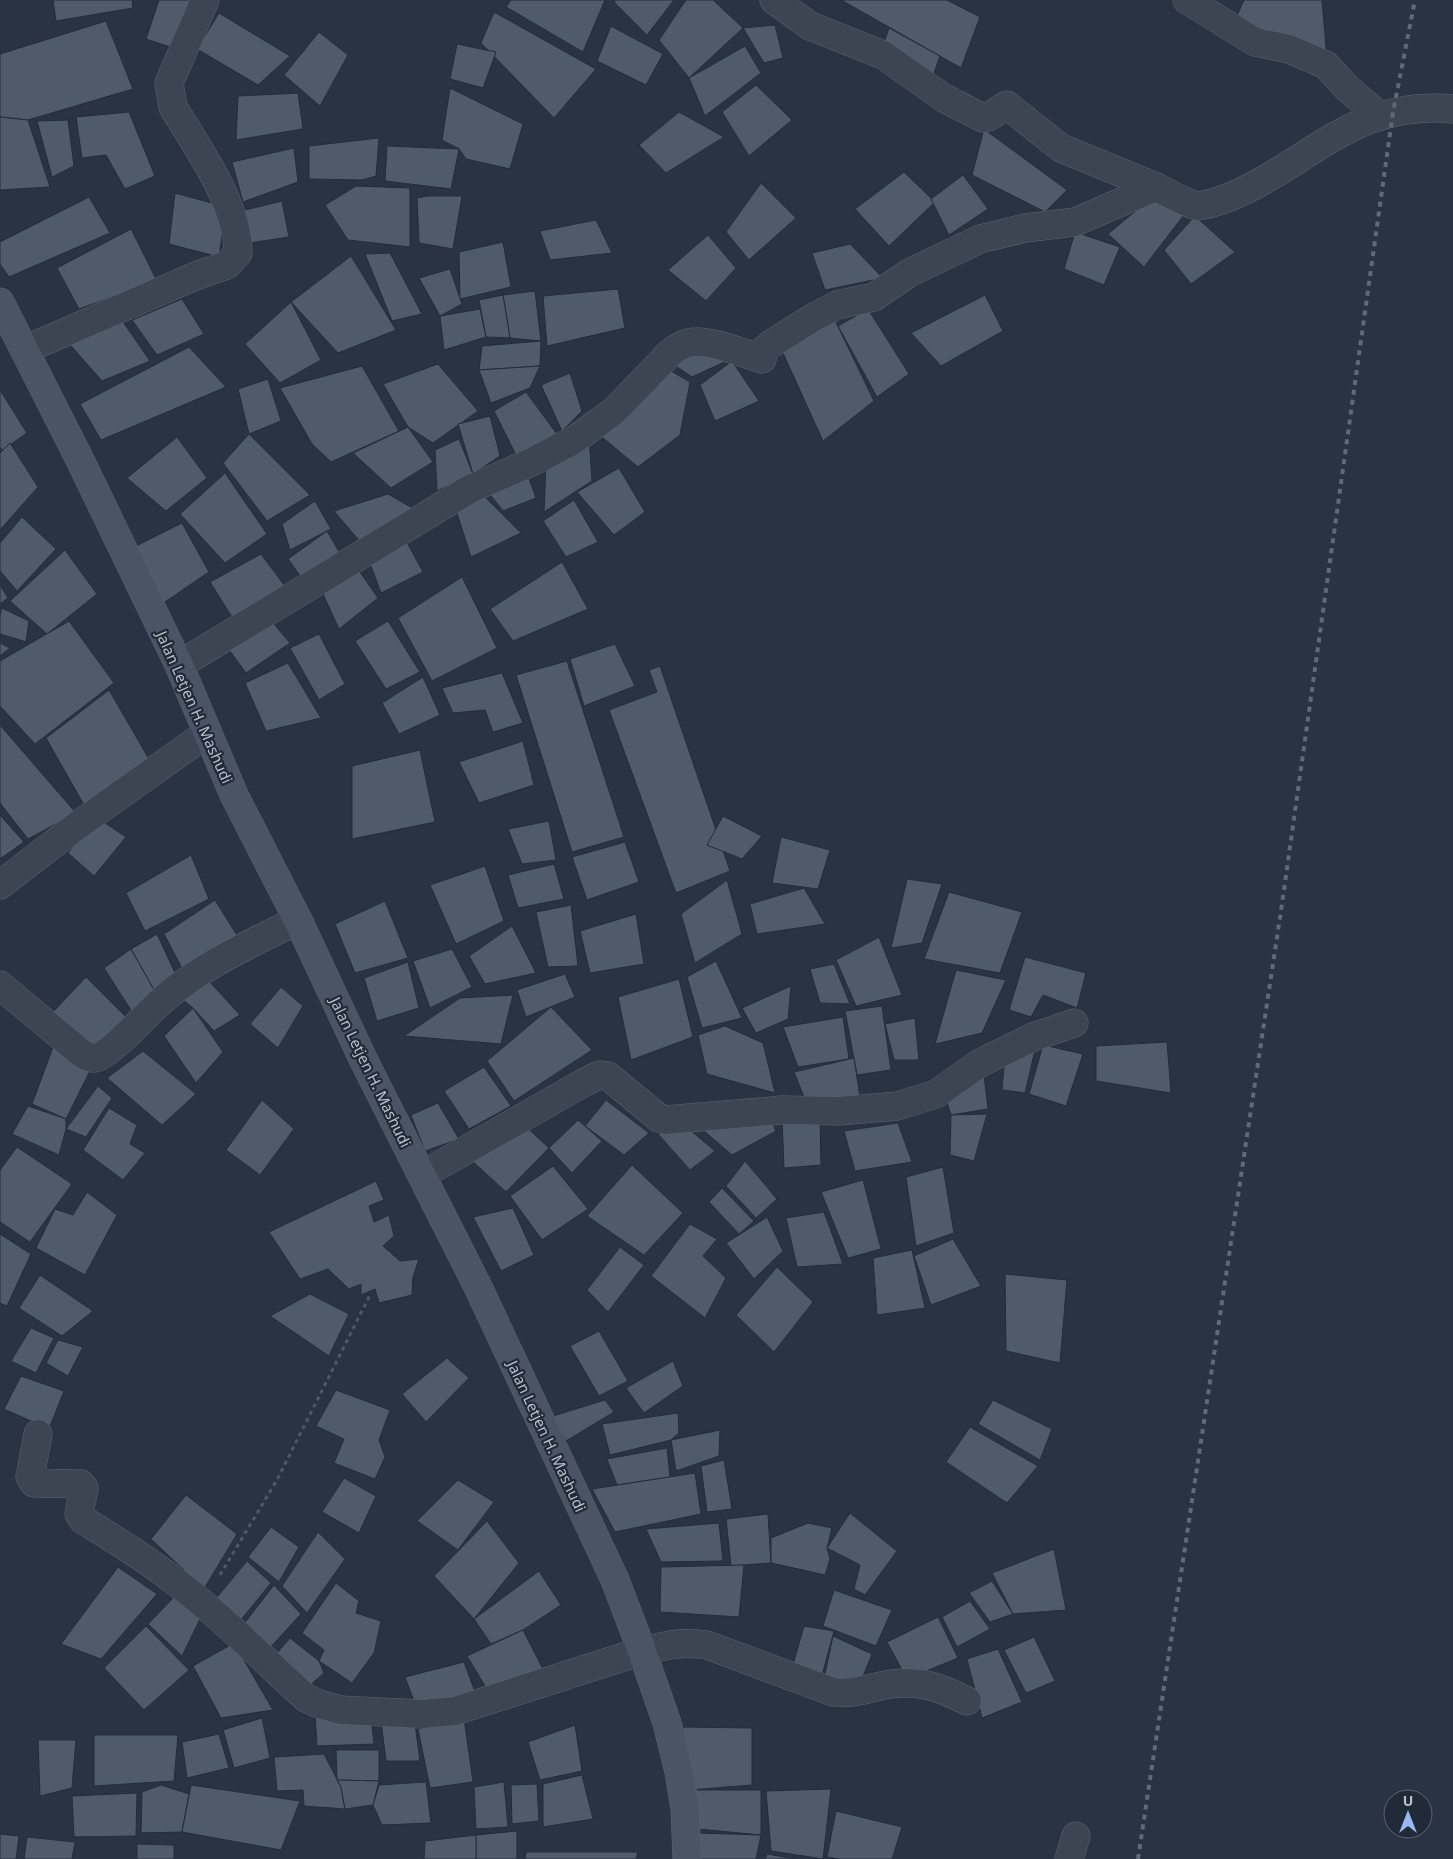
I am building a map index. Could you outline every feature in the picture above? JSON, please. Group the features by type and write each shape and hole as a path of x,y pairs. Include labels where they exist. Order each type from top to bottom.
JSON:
{"main road":[{"name":"Jalan Letjen H. Mashudi","path":"0,302 80,460 179,665 234,794 298,920 363,1059 479,1289 615,1580 667,1723 679,1772 685,1809 687,1859"}],"street":[{"path":"24,350 198,275 227,265 238,253 238,240 231,212 222,190 173,107 170,96 169,84 205,0"},
{"path":"774,0 810,26 883,55 944,98 983,118 989,118 1002,107 1008,105 1062,148 1199,206 1223,200 1244,190 1346,130 1380,116 1393,112 1421,109 1453,109"},
{"path":"1186,0 1255,42 1289,49 1326,65 1347,88 1380,116"},
{"path":"179,665 470,489 534,461 574,440 614,411 671,352 682,345 696,342 711,343 762,359 764,350 814,317 837,305 874,297 909,273 980,239 1025,228 1075,222 1156,188"},
{"path":"0,884 78,825 207,734"},
{"path":"0,985 81,1052 96,1058 110,1048 160,1002 197,973 298,920"},
{"path":"422,1175 583,1082 600,1075 608,1076 659,1118 665,1120 782,1110 839,1111 897,1106 936,1094 980,1063 1033,1037 1074,1023"},
{"path":"38,1434 30,1478 34,1483 80,1484 84,1488 79,1512 80,1517 137,1553 202,1603 306,1698 319,1704 341,1710 422,1714 455,1711 642,1651 688,1642 707,1645 833,1692 851,1693 902,1683 926,1684 940,1688 967,1701"}],"path":[{"path":"202,1603 267,1499 370,1295"}],"building":[{"path":"53,0 132,0 133,8 56,21"},
{"path":"159,0 196,0 176,49 146,39"},
{"path":"511,0 605,0 583,52 506,7"},
{"path":"615,0 674,0 647,35 614,2"},
{"path":"686,0 713,0 743,28 689,78 659,40"},
{"path":"841,0 947,0 980,17 961,68"},
{"path":"1244,0 1322,0 1327,59 1236,18"},
{"path":"494,12 596,69 554,118 481,43"},
{"path":"219,13 290,56 258,85 197,49"},
{"path":"106,21 133,89 28,120 0,117 0,54"},
{"path":"775,25 783,58 764,63 743,28"},
{"path":"611,26 663,54 646,85 597,61"},
{"path":"889,28 940,56 931,82 882,48"},
{"path":"319,32 348,55 320,106 284,75"},
{"path":"457,44 496,52 483,88 450,79"},
{"path":"745,46 761,73 705,116 689,78"},
{"path":"756,85 792,120 749,156 722,112"},
{"path":"450,88 523,124 510,169 466,159 459,149 442,140"},
{"path":"298,93 303,129 236,140 238,96"},
{"path":"129,112 155,176 125,189 106,155 82,158 76,117"},
{"path":"679,112 724,137 666,173 639,145"},
{"path":"0,117 28,120 50,187 0,190"},
{"path":"68,120 74,166 52,177 37,121"},
{"path":"984,129 1067,190 1045,212 972,175"},
{"path":"379,138 376,176 362,180 309,179 309,146"},
{"path":"387,146 459,149 451,189 385,181"},
{"path":"294,148 298,182 243,202 232,162"},
{"path":"904,172 935,202 889,246 855,209"},
{"path":"963,175 988,209 949,235 931,199"},
{"path":"761,183 796,218 749,260 726,232"},
{"path":"356,186 410,188 410,247 348,240 325,205"},
{"path":"175,193 226,207 219,257 169,244"},
{"path":"1156,194 1184,215 1144,267 1108,234"},
{"path":"427,196 462,196 453,249 419,243 417,198"},
{"path":"89,197 110,233 9,277 0,264 0,242"},
{"path":"282,201 289,237 250,243 241,211"},
{"path":"1195,216 1235,252 1191,284 1164,250"},
{"path":"596,220 612,253 550,260 540,231"},
{"path":"131,229 157,281 79,309 57,268"},
{"path":"1075,232 1120,247 1104,285 1064,269"},
{"path":"708,235 736,268 706,301 668,270"},
{"path":"503,242 511,287 460,299 459,252"},
{"path":"850,244 883,278 825,290 812,253"},
{"path":"390,253 422,314 392,321 365,254"},
{"path":"351,256 396,330 338,353 291,302"},
{"path":"450,269 462,304 440,316 419,278"},
{"path":"618,289 625,328 547,346 543,296"},
{"path":"535,291 541,341 510,338 503,295"},
{"path":"503,295 510,338 486,337 479,300"},
{"path":"985,295 1003,331 941,366 911,333"},
{"path":"182,299 204,334 157,355 132,320"},
{"path":"291,302 321,360 280,383 245,344"},
{"path":"480,309 486,337 444,350 440,316"},
{"path":"868,309 909,374 877,397 838,326"},
{"path":"119,316 150,361 102,381 66,340"},
{"path":"833,316 874,401 823,441 782,351"},
{"path":"541,341 540,366 479,370 482,346"},
{"path":"706,346 733,358 692,377 670,362"},
{"path":"189,347 226,387 101,440 80,404"},
{"path":"732,361 759,401 715,421 700,385"},
{"path":"438,364 478,411 433,443 408,427 383,384"},
{"path":"362,366 399,431 331,462 312,444 280,388"},
{"path":"540,366 530,388 491,403 479,370"},
{"path":"664,367 690,382 680,435 638,467 597,433"},
{"path":"570,373 582,411 562,431 541,385"},
{"path":"268,379 281,421 249,434 238,389"},
{"path":"0,390 27,433 3,450 0,448"},
{"path":"526,392 557,434 518,459 494,411"},
{"path":"490,416 500,456 473,474 458,424"},
{"path":"408,427 433,462 391,488 353,453"},
{"path":"249,434 310,495 267,521 223,463"},
{"path":"589,436 592,481 544,512 546,462"},
{"path":"177,437 207,478 166,511 127,478"},
{"path":"459,439 473,474 437,491 435,450"},
{"path":"10,443 38,487 0,530 0,453"},
{"path":"619,468 645,512 614,535 577,492"},
{"path":"526,470 536,498 503,511 485,488"},
{"path":"225,473 267,534 225,563 180,514"},
{"path":"481,493 521,533 471,557 456,510"},
{"path":"388,494 416,510 362,544 334,511"},
{"path":"574,500 598,542 566,557 543,521"},
{"path":"315,501 331,529 290,550 282,524"},
{"path":"22,517 56,549 17,591 0,571 0,543"},
{"path":"182,523 209,572 162,604 136,546"},
{"path":"327,531 341,555 301,577 288,559"},
{"path":"403,535 423,572 381,593 368,558"},
{"path":"65,550 97,594 47,634 10,601"},
{"path":"261,554 287,589 232,617 210,582"},
{"path":"353,562 378,598 339,629 317,581"},
{"path":"562,562 588,609 513,641 490,609"},
{"path":"462,577 497,648 432,681 398,618"},
{"path":"0,585 8,598 0,604"},
{"path":"2,608 29,621 26,642 0,634"},
{"path":"264,612 290,643 246,673 221,639"},
{"path":"69,621 114,683 35,744 0,706 0,661"},
{"path":"388,621 420,672 386,689 355,641"},
{"path":"319,634 345,684 319,700 290,648"},
{"path":"0,643 10,648 0,656"},
{"path":"615,644 635,686 584,706 570,659"},
{"path":"567,661 624,837 572,852 516,675"},
{"path":"288,663 321,718 266,731 245,683"},
{"path":"660,666 730,871 676,893 609,710 657,692 649,670"},
{"path":"502,673 523,723 493,732 485,710 453,713 442,688"},
{"path":"423,677 440,715 399,734 382,703"},
{"path":"109,690 149,759 88,812 46,738"},
{"path":"0,725 76,813 28,839 0,803"},
{"path":"523,741 534,785 479,803 459,762"},
{"path":"420,750 435,822 352,839 352,766"},
{"path":"0,815 24,842 0,859"},
{"path":"723,816 762,836 742,859 707,845"},
{"path":"96,817 126,837 94,876 68,853"},
{"path":"549,821 556,860 522,864 508,829"},
{"path":"781,837 830,850 818,889 772,883"},
{"path":"625,842 639,882 587,900 572,857"},
{"path":"191,855 209,899 145,931 126,893"},
{"path":"554,864 564,899 518,908 508,875"},
{"path":"485,866 504,921 456,944 430,885"},
{"path":"907,879 942,884 922,943 891,948"},
{"path":"727,880 742,934 695,963 681,914"},
{"path":"804,888 825,924 757,934 750,904"},
{"path":"949,892 1022,912 1000,973 924,959"},
{"path":"215,900 240,940 185,974 164,934"},
{"path":"385,901 408,958 355,973 335,924"},
{"path":"571,905 578,966 548,967 536,912"},
{"path":"636,914 644,964 590,973 580,931"},
{"path":"512,926 536,973 485,984 469,956"},
{"path":"157,934 177,977 158,997 131,949"},
{"path":"879,937 902,995 856,1006 836,960"},
{"path":"131,949 158,997 134,1015 104,968"},
{"path":"452,949 472,987 430,1008 413,961"},
{"path":"1025,957 1086,973 1077,1008 1043,995 1031,1017 1009,1010"},
{"path":"716,961 742,1018 702,1028 687,977"},
{"path":"408,962 419,1008 377,1021 364,978"},
{"path":"834,964 850,1004 820,1003 810,969"},
{"path":"956,970 1006,980 982,1033 935,1044"},
{"path":"565,974 575,997 526,1017 517,990"},
{"path":"86,977 130,1021 95,1052 53,1012"},
{"path":"679,979 693,1037 631,1060 618,997"},
{"path":"209,981 240,1015 214,1031 182,999"},
{"path":"791,986 788,1019 756,1033 742,1008"},
{"path":"281,987 303,1006 278,1048 250,1024"},
{"path":"513,995 501,1044 404,1036 460,998"},
{"path":"882,1006 891,1070 857,1075 845,1011"},
{"path":"551,1007 592,1050 514,1101 487,1061"},
{"path":"193,1008 223,1052 196,1083 164,1036"},
{"path":"843,1017 849,1059 798,1067 783,1027"},
{"path":"915,1018 919,1060 894,1060 885,1024"},
{"path":"725,1026 763,1043 775,1093 707,1074 698,1035"},
{"path":"56,1039 93,1065 66,1119 32,1104"},
{"path":"1167,1042 1171,1093 1096,1081 1096,1046"},
{"path":"1043,1045 1083,1054 1066,1106 1029,1094"},
{"path":"1035,1050 1025,1093 1002,1090 1005,1054"},
{"path":"143,1051 196,1094 162,1125 107,1078"},
{"path":"854,1058 860,1097 806,1102 794,1072"},
{"path":"983,1066 988,1109 951,1115 944,1093"},
{"path":"484,1067 511,1106 469,1129 444,1091"},
{"path":"98,1086 112,1098 86,1137 66,1129"},
{"path":"262,1100 294,1129 260,1175 226,1150"},
{"path":"606,1100 649,1133 624,1155 585,1126"},
{"path":"438,1103 459,1139 425,1151 411,1115"},
{"path":"28,1106 66,1119 66,1129 59,1155 12,1134"},
{"path":"109,1108 137,1125 130,1144 145,1153 123,1180 83,1150"},
{"path":"987,1114 974,1161 950,1155 951,1115"},
{"path":"770,1117 776,1131 732,1155 703,1130"},
{"path":"820,1117 821,1165 784,1168 782,1118"},
{"path":"578,1120 602,1141 572,1173 549,1148"},
{"path":"521,1122 549,1148 506,1192 471,1160"},
{"path":"898,1123 912,1162 855,1171 844,1131"},
{"path":"683,1124 715,1151 690,1170 658,1134"},
{"path":"17,1147 72,1184 30,1242 0,1222 0,1170"},
{"path":"745,1161 777,1199 756,1218 726,1186"},
{"path":"632,1165 683,1213 644,1255 587,1216"},
{"path":"553,1166 588,1209 542,1240 510,1196"},
{"path":"943,1167 954,1233 916,1246 906,1177"},
{"path":"863,1180 881,1249 848,1258 821,1192"},
{"path":"376,1181 384,1200 369,1206 374,1222 389,1215 394,1236 383,1246 400,1261 419,1259 413,1277 412,1295 379,1303 375,1289 361,1295 361,1284 349,1289 328,1269 300,1279 269,1232"},
{"path":"722,1188 754,1221 739,1234 709,1202"},
{"path":"87,1192 117,1215 85,1275 36,1248 55,1209 73,1215"},
{"path":"513,1208 534,1255 501,1271 473,1217"},
{"path":"824,1212 843,1264 797,1267 786,1218"},
{"path":"767,1217 783,1251 754,1279 726,1243"},
{"path":"690,1224 717,1239 703,1256 726,1278 705,1318 651,1276"},
{"path":"0,1234 31,1254 7,1306 0,1303"},
{"path":"953,1239 981,1286 931,1305 914,1256"},
{"path":"620,1247 644,1265 608,1312 587,1290"},
{"path":"912,1250 925,1308 877,1315 873,1258"},
{"path":"777,1267 813,1302 774,1352 736,1315"},
{"path":"1005,1274 1067,1280 1060,1363 1006,1351"},
{"path":"40,1275 93,1311 62,1336 19,1308"},
{"path":"310,1294 349,1314 329,1356 270,1316"},
{"path":"31,1328 54,1338 36,1373 11,1361"},
{"path":"599,1331 628,1381 599,1396 570,1346"},
{"path":"58,1340 83,1347 68,1376 46,1363"},
{"path":"447,1358 469,1378 426,1422 402,1394"},
{"path":"673,1361 683,1386 644,1413 626,1388"},
{"path":"21,1376 64,1391 49,1429 4,1409"},
{"path":"336,1390 390,1410 379,1440 385,1457 375,1479 334,1463 344,1439 316,1426"},
{"path":"605,1400 614,1412 566,1441 553,1416"},
{"path":"993,1400 1052,1429 1040,1460 978,1424"},
{"path":"678,1413 679,1433 671,1440 610,1455 602,1424"},
{"path":"970,1427 1038,1466 1007,1503 946,1462"},
{"path":"720,1430 719,1456 676,1471 671,1440"},
{"path":"667,1448 670,1477 617,1485 607,1459"},
{"path":"724,1460 732,1509 707,1512 701,1466"},
{"path":"695,1473 701,1514 615,1532 592,1489"},
{"path":"344,1478 376,1496 359,1533 322,1512"},
{"path":"458,1480 494,1502 458,1550 417,1521"},
{"path":"186,1495 237,1534 204,1589 151,1539"},
{"path":"850,1513 897,1551 865,1595 854,1589 860,1565 827,1548"},
{"path":"768,1514 771,1563 731,1566 726,1519"},
{"path":"487,1521 519,1563 474,1619 434,1576"},
{"path":"719,1523 723,1561 661,1562 646,1529"},
{"path":"808,1523 832,1528 827,1548 830,1559 825,1575 771,1563 771,1538"},
{"path":"271,1527 299,1547 279,1582 248,1557"},
{"path":"318,1532 345,1559 307,1613 282,1586"},
{"path":"1054,1549 1066,1610 1013,1614 992,1573"},
{"path":"247,1561 271,1583 236,1626 213,1602"},
{"path":"744,1565 739,1617 660,1612 661,1567"},
{"path":"118,1567 157,1594 101,1659 61,1644"},
{"path":"539,1571 561,1605 523,1630 491,1644 474,1619"},
{"path":"992,1581 1013,1614 990,1622 969,1593"},
{"path":"336,1583 359,1601 356,1613 381,1621 374,1653 352,1683 319,1661 324,1650 302,1633"},
{"path":"274,1585 301,1614 267,1651 243,1625"},
{"path":"834,1590 892,1610 876,1646 823,1626"},
{"path":"180,1591 204,1611 182,1656 148,1624"},
{"path":"970,1601 990,1629 957,1647 942,1617"},
{"path":"938,1617 958,1658 907,1679 887,1642"},
{"path":"146,1626 189,1670 144,1710 104,1668"},
{"path":"804,1626 834,1631 820,1683 791,1672"},
{"path":"523,1630 545,1673 488,1691 467,1656"},
{"path":"833,1636 872,1654 859,1686 823,1683"},
{"path":"1034,1637 1055,1681 1026,1693 1004,1650"},
{"path":"290,1638 319,1661 324,1673 307,1688 277,1653"},
{"path":"234,1643 273,1710 221,1718 193,1666"},
{"path":"998,1649 1022,1702 982,1718 967,1659"},
{"path":"464,1662 477,1697 415,1704 405,1677"},
{"path":"315,1714 371,1715 374,1744 317,1746"},
{"path":"262,1718 270,1758 234,1768 223,1730"},
{"path":"464,1718 473,1782 430,1788 418,1729"},
{"path":"381,1721 415,1724 420,1761 386,1761"},
{"path":"575,1725 582,1771 540,1780 528,1742"},
{"path":"683,1727 752,1728 752,1785 689,1790"},
{"path":"219,1734 229,1768 187,1778 182,1742"},
{"path":"94,1735 178,1735 174,1781 94,1786"},
{"path":"38,1740 76,1740 72,1788 40,1796"},
{"path":"336,1750 379,1750 379,1781 337,1780"},
{"path":"324,1754 341,1787 345,1809 304,1806 303,1790 277,1791 274,1757"},
{"path":"582,1775 593,1819 543,1827 543,1784"},
{"path":"337,1780 379,1781 373,1805 345,1809 341,1787"},
{"path":"426,1782 431,1823 382,1825 373,1805 379,1785"},
{"path":"504,1782 508,1827 476,1829 474,1787"},
{"path":"537,1784 539,1821 512,1824 511,1785"},
{"path":"161,1785 189,1794 182,1832 141,1833 142,1792"},
{"path":"191,1785 300,1801 281,1850 182,1832"},
{"path":"831,1789 823,1859 771,1851 766,1791"},
{"path":"689,1790 761,1790 761,1835 698,1829"},
{"path":"137,1793 136,1836 74,1837 72,1796"},
{"path":"836,1811 902,1827 892,1859 840,1859 827,1857"},
{"path":"517,1831 517,1859 476,1859 476,1835"},
{"path":"698,1833 761,1835 756,1859 696,1859"},
{"path":"0,1834 19,1836 16,1859 0,1859"},
{"path":"476,1835 476,1859 424,1859 425,1841"},
{"path":"27,1837 75,1842 72,1859 24,1859"},
{"path":"137,1844 174,1845 174,1859 137,1859"},
{"path":"526,1852 638,1852 636,1859 525,1859"},
{"path":"767,1854 796,1859 765,1859"}],"railway":[{"path":"1138,1859 1282,904 1393,112 1415,0"}]}
